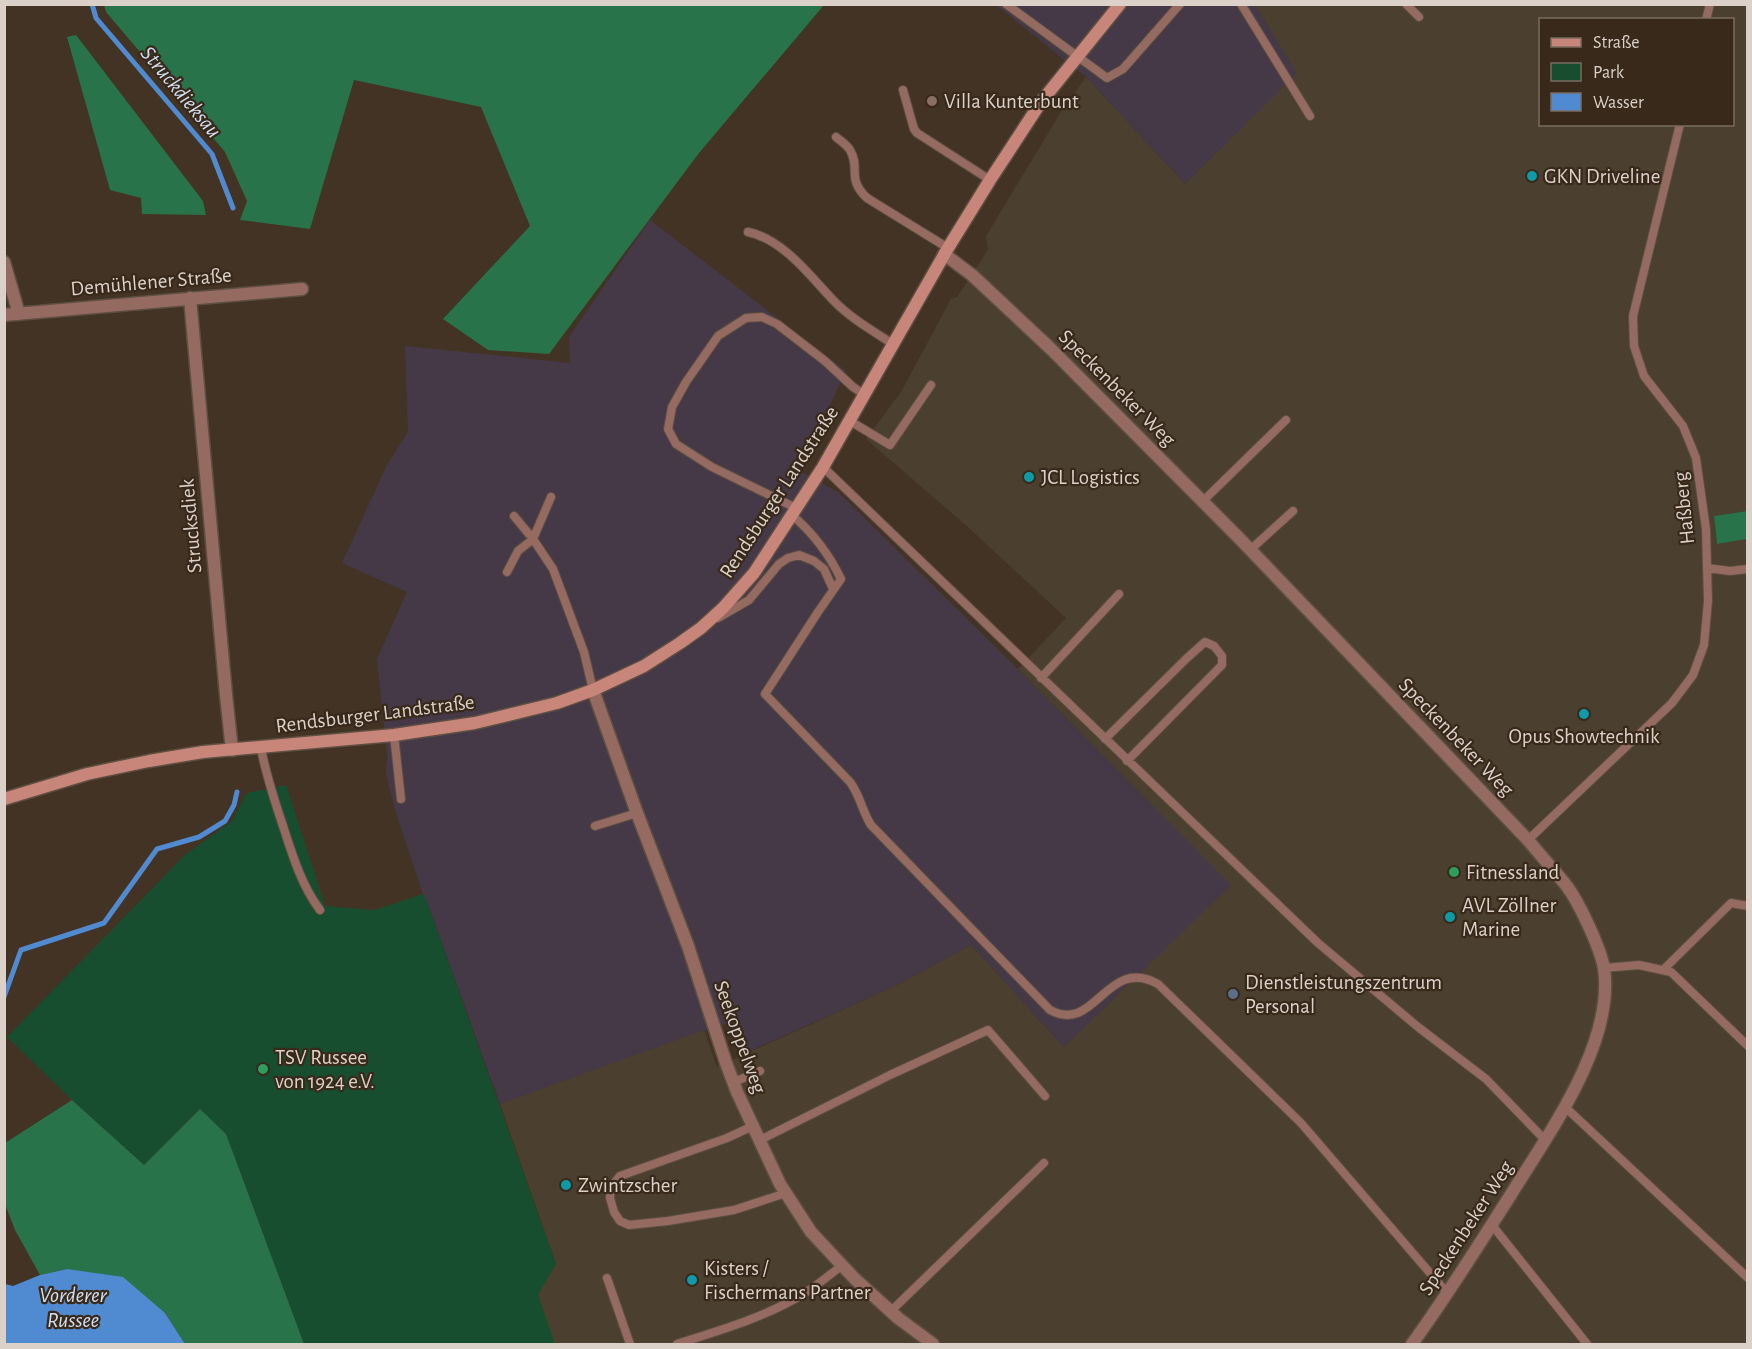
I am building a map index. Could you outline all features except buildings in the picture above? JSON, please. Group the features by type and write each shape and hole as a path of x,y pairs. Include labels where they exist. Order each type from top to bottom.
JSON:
{"street":[{"name":"Rendsburger Landstraße","path":"4,799 87,774 149,761 203,753 394,735 475,723 557,703 593,690 644,666 680,643 701,628 744,586 823,467 946,251 990,180 1041,102 1120,4"},
{"name":"Speckenbeker Weg","path":"946,251 1051,349 1250,550 1528,840 1568,887 1589,927 1604,968 1602,1012 1593,1046 1580,1077 1545,1140 1492,1225 1448,1294 1412,1344"},
{"path":"4,262 19,314"},
{"name":"Demühlener Straße","path":"4,315 302,289"},
{"name":"Strucksdiek","path":"190,298 232,750"},
{"name":"Seekoppelweg","path":"593,690 688,946 734,1082 786,1193 811,1232 843,1265 890,1312 933,1344"}],"lane":[{"path":"1006,4 1107,78 1123,69 1180,4"},
{"path":"1242,4 1310,117"},
{"path":"1406,4 1419,17"},
{"path":"903,90 917,133 990,180"},
{"name":"Haßberg","path":"1528,840 1672,703 1693,675 1704,645 1708,600 1706,529 1696,458 1683,426 1644,376 1634,346 1633,316 1680,126"},
{"path":"836,137 849,148 855,164 854,178 858,189 867,198 946,251"},
{"path":"748,232 760,234 783,250 849,314 893,344"},
{"path":"865,395 777,324 762,317 746,318 718,336 686,382 672,407 668,429 676,444 712,467 794,512 821,545 841,579 765,694 850,782 857,791 871,825 1050,1010 1060,1015 1076,1014 1116,985 1134,976 1158,984 1301,1123 1448,1294"},
{"path":"850,421 890,445 931,385"},
{"path":"1202,502 1286,420"},
{"path":"823,467 1318,943 1418,1027 1486,1079 1545,1140"},
{"path":"507,572 518,551 533,538 551,497"},
{"path":"1250,550 1293,511"},
{"path":"514,516 533,538 553,569 584,652 593,690"},
{"path":"701,628 749,600 779,564 788,558 799,555 814,561 824,569 833,589"},
{"path":"1707,568 1730,571 1748,569"},
{"path":"1041,678 1119,594"},
{"path":"1105,739 1205,642 1214,646 1222,656 1222,665 1127,761"},
{"path":"394,735 401,800"},
{"path":"261,748 271,791 292,853 304,885 320,910"},
{"path":"595,826 637,813"},
{"path":"1663,970 1731,903 1748,906"},
{"path":"1604,968 1640,965 1671,972 1748,1046"},
{"path":"760,1140 890,1075 988,1030 1045,1096"},
{"path":"734,1082 760,1071"},
{"path":"1564,1106 1746,1276"},
{"path":"753,1126 727,1138 620,1176 611,1187 610,1198 614,1212 620,1221 629,1225 668,1221 734,1210 786,1193"},
{"path":"890,1312 1044,1163"},
{"path":"1492,1225 1587,1344"},
{"path":"677,1344 741,1324 769,1311 805,1293 843,1265"},
{"path":"607,1278 630,1344"}],"shaded area":[{"path":"996,5 1255,5 1298,73 1185,184 1086,77"},
{"path":"1255,5 1747,5 1747,511 1714,516 1717,544 1748,539 1747,1344 555,1344 537,1295 556,1264 500,1104 704,1030 717,1067 897,985 971,945 1064,1047 1231,885 1018,669 1066,618 968,527 866,439 901,392 951,299 957,297 988,250 986,236 1061,112 1086,77 1185,184 1297,73"},
{"path":"650,220 846,371 828,409 791,466 839,493 1018,669 1232,885 1064,1047 971,945 897,985 741,1055 727,1023 500,1104 423,894 386,775 387,756 377,659 407,592 342,563 387,465 408,432 405,346 570,363 569,337"}],"green space":[{"path":"104,4 824,5 699,153 549,354 488,350 443,319 530,226 481,107 354,80 310,229 240,220 247,201 225,152 106,12"},
{"path":"76,35 203,201 206,215 142,214 141,198 110,190 67,37"},
{"path":"1747,511 1747,539 1717,544 1714,516"},
{"name":"TSV Russee von 1924 e.V.","path":"286,785 325,906 375,910 423,894 426,899 556,1264 538,1295 555,1344 304,1344 226,1134 199,1109 144,1165 7,1037 185,855 232,821 247,793"},
{"path":"72,1100 144,1165 200,1109 226,1134 304,1344 185,1344 165,1313 67,1269 40,1275 15,1230 5,1204 5,1143"}],"water":[{"name":"Vorderer Russee","path":"67,1269 123,1277 165,1313 185,1344 5,1344 5,1284 13,1286 40,1275"}],"waterway":[{"name":"Struckdieksau","path":"92,4 96,18 212,154 233,208"},
{"name":"Struckdieksau","path":"4,997 21,950 104,923 157,849 199,837 225,821 234,805 237,792"}],"place":[{"name":"Villa Kunterbunt","path":"932,101"},
{"name":"GKN Driveline","path":"1532,176"},
{"name":"JCL Logistics","path":"1029,477"},
{"name":"Opus Showtechnik","path":"1584,714"},
{"name":"Fitnessland","path":"1454,872"},
{"name":"AVL Zöllner Marine","path":"1450,917"},
{"name":"Dienstleistungszentrum Personal","path":"1233,994"},
{"name":"TSV Russee von 1924 e.V.","path":"263,1069"},
{"name":"Zwintzscher","path":"566,1185"},
{"name":"Kisters / Fischermans Partner","path":"692,1280"}]}
